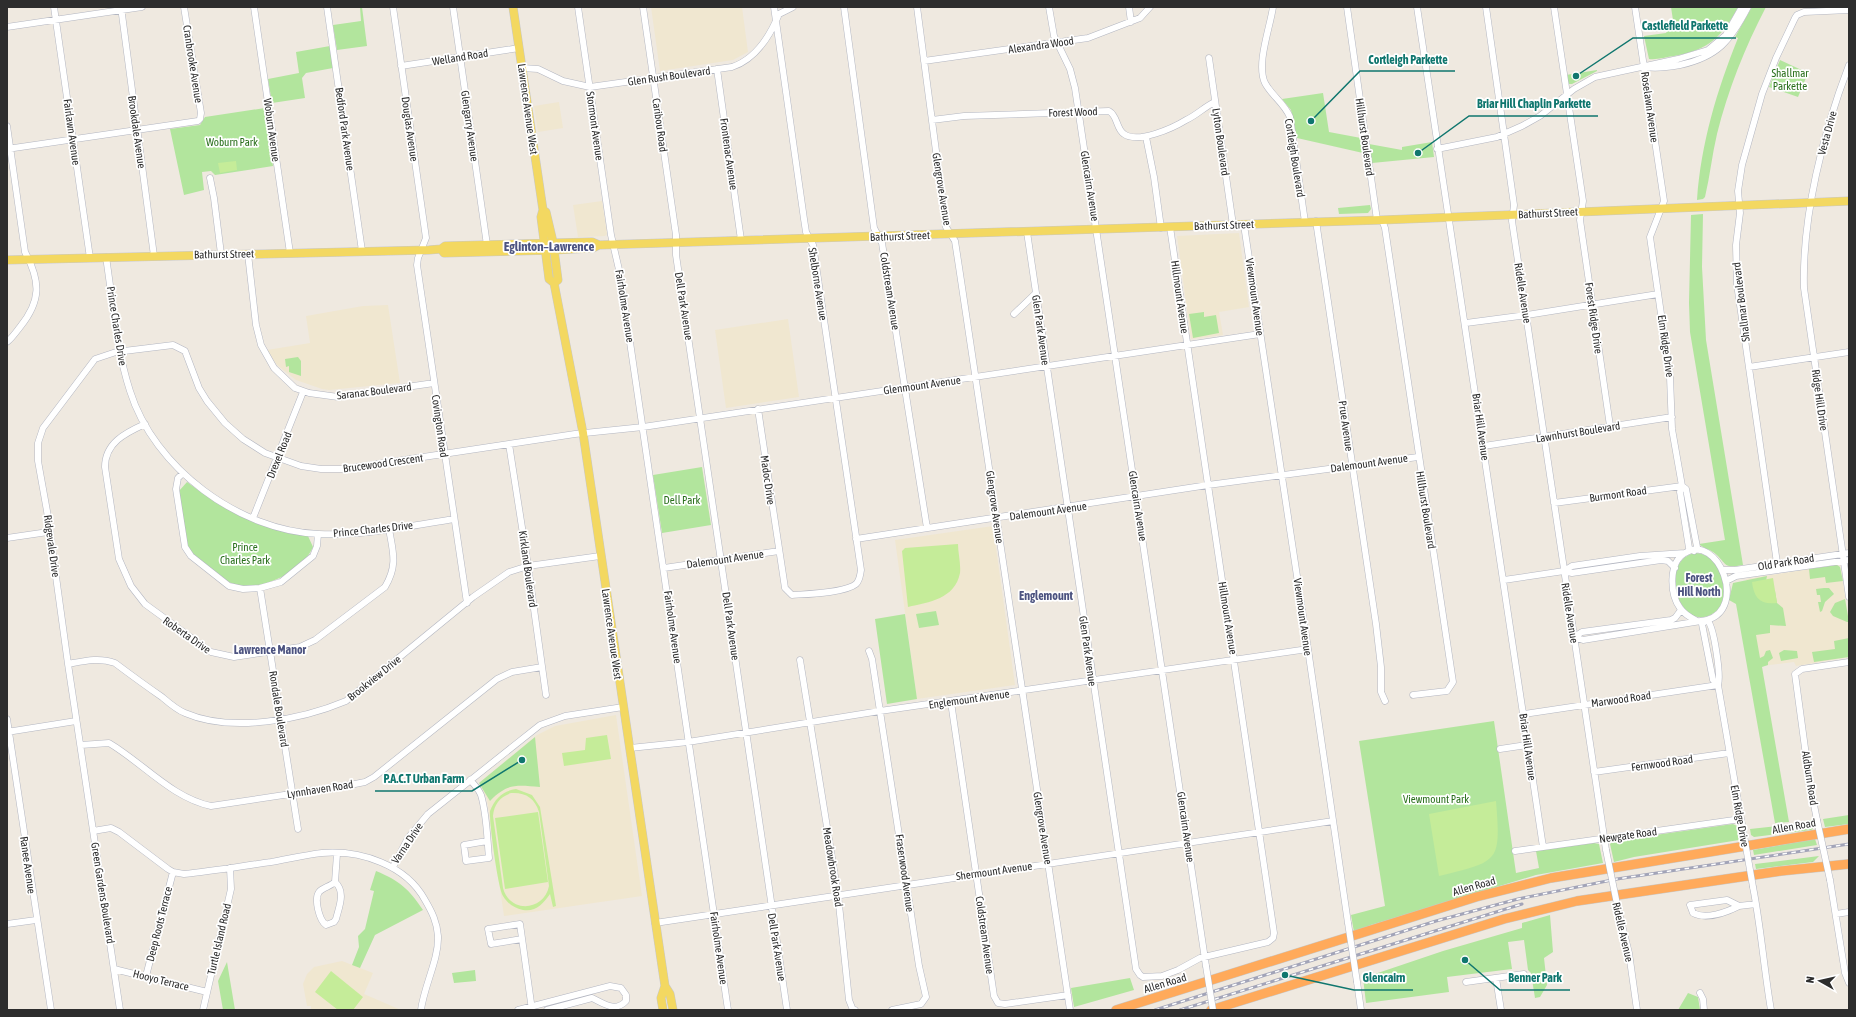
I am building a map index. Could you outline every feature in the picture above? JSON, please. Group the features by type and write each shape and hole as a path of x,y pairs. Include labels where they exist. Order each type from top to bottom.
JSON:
{"highway":[{"name":"Allen Road","path":"1116,1010 1476,897 1551,878 1849,829"},
{"path":"1212,1010 1504,919 1577,901 1781,871 1849,864"}],"main road":[{"name":"Lawrence Avenue West","path":"513,7 543,210 546,212 554,246 558,280 554,283"},
{"name":"Bathurst Street","path":"7,260 421,250 441,249 445,246 487,244 593,248 599,245 614,244 1161,228 1316,221 1448,218 1582,210 1849,201"},
{"name":"Lawrence Avenue West","path":"543,210 540,214 549,279 554,283 583,433 655,923 665,986 670,994 673,1010"},
{"name":"Bathurst Street","path":"441,249 444,252 544,246"},
{"name":"Lawrence Avenue West","path":"662,1010 661,998 665,986"}],"street":[{"name":"Fairlawn Avenue","path":"54,7 90,258"},
{"path":"7,27 122,8 142,7"},
{"name":"Cranbrooke Avenue","path":"137,130 193,123 199,120 201,113 184,7"},
{"name":"Woburn Avenue","path":"254,7 290,253"},
{"name":"Bedford Park Avenue","path":"327,7 362,251"},
{"name":"Douglas Avenue","path":"393,7 426,238 421,250"},
{"name":"Glengarry Avenue","path":"453,7 487,244"},
{"name":"Stormont Avenue","path":"578,7 610,228 614,244"},
{"name":"Caribou Road","path":"643,7 676,242"},
{"name":"Shelborne Avenue","path":"774,7 806,232 813,245 856,539"},
{"name":"Glen Rush Boulevard","path":"522,68 538,69 563,81 590,87 736,65 748,59 772,31 779,14 792,7"},
{"name":"Coldstream Avenue","path":"844,7 874,228 882,243 927,528"},
{"name":"Glengrove Avenue","path":"916,7 946,227 955,241 1070,1007"},
{"name":"Glencairn Avenue","path":"1049,7 1053,31 1057,43 1072,74 1116,355 1212,1010"},
{"path":"1129,7 1131,22"},
{"name":"Alexandra Wood","path":"924,61 1057,43 1101,34 1143,16 1150,7"},
{"name":"Cortleigh Boulevard","path":"1273,7 1265,47 1263,77 1273,95 1285,106 1290,117 1305,222"},
{"name":"Hillhurst Boulevard","path":"1347,7 1379,220 1385,228 1418,457 1453,682 1447,691 1413,694"},
{"name":"Briar Hill Avenue","path":"1417,7 1437,149 1466,323 1543,847"},
{"name":"Ridelle Avenue","path":"1486,7 1514,205 1512,221 1594,772 1606,850 1629,953 1637,1010"},
{"name":"Forest Ridge Drive","path":"1554,7 1582,201 1580,220 1610,426"},
{"name":"Roselawn Avenue","path":"1635,7 1664,201 1662,208"},
{"path":"1437,149 1472,144 1504,134 1532,121 1580,85 1595,77 1683,58 1708,50 1726,35 1742,7"},
{"path":"1644,66 1653,68 1677,66 1711,55 1728,40 1737,29 1748,7"},
{"name":"Brookdale Avenue","path":"122,8 154,256"},
{"name":"Shallmar Boulevard","path":"1778,570 1736,269 1736,246 1740,213 1738,191 1741,170 1757,111 1776,58 1795,18 1804,12 1849,10"},
{"name":"Welland Road","path":"401,66 519,48"},
{"name":"Lytton Boulevard","path":"1209,58 1233,225"},
{"name":"Vesta Drive","path":"1812,202 1820,160 1829,125 1849,65"},
{"name":"Frontenac Avenue","path":"717,69 741,240"},
{"name":"Forest Wood","path":"932,120 964,116 1110,111 1114,114 1123,133 1128,136 1146,137 1187,120 1205,107 1215,102"},
{"path":"7,126 9,149 25,252 33,266 37,297 34,306 24,322 7,342"},
{"path":"9,149 137,130"},
{"path":"1146,137 1154,177 1161,228"},
{"path":"210,178 214,198 220,254"},
{"name":"Ridge Hill Drive","path":"1812,202 1805,246 1804,288 1846,557 1849,597"},
{"name":"Elm Ridge Drive","path":"1662,208 1650,237 1672,390 1672,429 1682,486 1680,492 1689,526 1689,548 1694,551"},
{"name":"Prue Avenue","path":"1316,221 1381,667 1381,692 1385,701"},
{"name":"Viewmount Avenue","path":"1244,225 1361,1010"},
{"name":"Hillmount Avenue","path":"1170,227 1274,931 1273,938 1268,942 1205,957"},
{"name":"Glen Park Avenue","path":"1027,232 1136,969 1143,977 1162,976 1205,957"},
{"name":"Dell Park Avenue","path":"676,242 676,255 786,1010"},
{"name":"Fairholme Avenue","path":"614,244 620,274 664,568 728,1010"},
{"name":"Covington Road","path":"421,250 417,264 467,603"},
{"name":"Saranac Boulevard","path":"248,254 257,330 261,345 274,368 292,385 303,392 338,396 434,384"},
{"name":"Prince Charles Drive","path":"106,257 120,352 130,392 145,424 163,452 182,474 220,502 253,518 283,528 318,534 358,533 454,519"},
{"path":"1014,314 1035,294"},
{"path":"1466,323 1527,316 1658,294"},
{"name":"Glenmount Avenue","path":"583,433 643,427 700,417 905,388 1260,334"},
{"name":"Brucewood Crescent","path":"120,352 169,345 182,348 187,355 199,388 216,414 243,439 278,458 301,466 344,469 583,433"},
{"name":"Ridgevale Drive","path":"85,776 48,532 47,511 38,461 38,442 43,428 95,359 120,352"},
{"path":"1749,366 1849,352"},
{"name":"Drexel Road","path":"253,518 303,392"},
{"name":"Madoc Drive","path":"758,409 779,551"},
{"name":"Lawnhurst Boulevard","path":"1484,446 1610,426 1672,418"},
{"name":"Roberta Drive","path":"145,424 118,439 109,448 105,457 105,467 119,559 131,586 145,604 211,652 234,657 300,647 315,640 385,587 392,575 394,563 389,529"},
{"name":"Kirkland Boulevard","path":"509,444 546,695"},
{"name":"Dalemount Avenue","path":"664,568 779,551 783,581 788,592 792,595 838,590 855,585 859,581 861,570 856,539 1067,508 1208,485 1418,457"},
{"path":"182,474 178,478 176,489 187,551 191,556 229,586 242,589 260,588 281,582 313,556 317,546 318,534"},
{"name":"Burmont Road","path":"1554,503 1682,486"},
{"path":"7,538 48,532"},
{"path":"1564,571 1572,566 1640,556 1702,551 1712,555 1723,570 1726,581 1725,605 1716,616 1707,620 1583,640 1574,637"},
{"path":"1685,553 1675,568 1673,591 1681,610 1697,621"},
{"name":"Brookview Drive","path":"68,664 95,659 107,660 115,663 183,713 208,722 231,724 281,719 322,711 346,701 467,603 509,572 528,566 600,556"},
{"path":"1640,556 1641,563"},
{"name":"Old Park Road","path":"1723,570 1735,570 1846,557"},
{"name":"Old Park Road","path":"1726,581 1736,576 1778,570 1846,557"},
{"path":"1504,580 1564,571 1572,573 1664,560 1671,563 1675,568"},
{"name":"Rondale Boulevard","path":"260,588 298,829"},
{"path":"1574,637 1582,632 1671,620 1675,618 1681,610"},
{"name":"Elm Ridge Drive","path":"1718,685 1713,680 1702,624 1707,620 1710,624 1720,679 1718,685 1740,819 1761,933 1761,947 1770,1010"},
{"path":"1636,625 1637,632"},
{"path":"1706,640 1713,639"},
{"name":"Englemount Avenue","path":"630,748 688,742 746,731 1308,649"},
{"name":"Fraserwood Avenue","path":"869,651 872,659 919,966 926,997 921,1004 892,1010"},
{"name":"Meadowbrook Road","path":"800,660 838,895 850,1000 853,1010 855,1010"},
{"name":"Aldburn Road","path":"1849,662 1802,669 1795,674 1810,785 1830,880 1845,973 1849,983"},
{"name":"Lynnhaven Road","path":"81,745 109,743 181,794 197,803 211,806 366,782 498,679 512,672 542,667"},
{"name":"Marwood Road","path":"1524,714 1718,685"},
{"name":"Coldstream Avenue","path":"951,702 996,1000 1005,1004 1068,995"},
{"name":"Varna Drive","path":"173,872 184,874 323,853 367,858 393,867 408,838 428,814 540,725 565,716 623,707"},
{"name":"Ranee Avenue","path":"7,719 36,920 51,1010"},
{"path":"8,732 76,721"},
{"path":"1500,749 1527,745"},
{"name":"Fernwood Road","path":"1594,772 1730,753"},
{"name":"Green Gardens Boulevard","path":"85,776 120,1010"},
{"path":"470,780 480,794 487,841 489,858 466,861 464,845 487,841"},
{"name":"Newgate Road","path":"1515,851 1740,819"},
{"name":"Shermount Avenue","path":"655,923 1118,852 1333,821"},
{"path":"93,831 111,828 119,832 173,872"},
{"path":"335,882 321,889 317,896 319,914 322,922 326,924 334,922 336,919 342,893 340,887 335,882 337,854"},
{"path":"393,867 409,879 422,894 435,918 438,936 437,952 425,986 420,1010"},
{"name":"Turtle Island Road","path":"203,1010 231,889 230,868"},
{"name":"Deep Roots Terrace","path":"146,976 173,872"},
{"path":"1739,906 1727,900 1690,905 1693,913 1698,916 1727,912 1739,906 1756,904"},
{"path":"1836,914 1849,912"},
{"path":"7,924 36,920"},
{"path":"522,939 490,944 488,929 520,924 532,1008"},
{"name":"Hooyo Terrace","path":"114,969 207,992"},
{"path":"1466,982 1524,974"},
{"path":"1496,978 1501,1010"},
{"path":"518,1010 532,1008 610,986 621,988 626,995 626,1001 618,1007 611,1007 592,998 558,1009 547,1010"},
{"path":"1700,993 1703,999 1704,1010"}],"shaded area":[{"path":"651,7 742,7 748,52 733,60 660,71"},
{"path":"559,102 563,128 538,132 534,106"},
{"path":"602,201 607,234 605,236 578,237 573,205"},
{"path":"1239,233 1249,307 1219,312 1223,335 1191,339 1177,236"},
{"path":"388,305 400,383 329,390 322,389 296,380 277,365 267,350 310,343 306,316 363,306"},
{"path":"788,319 799,397 726,408 715,330"},
{"path":"993,526 1015,685 917,699 895,540"},
{"path":"1835,565 1839,566 1841,569 1849,623 1849,657 1796,666 1794,662 1761,666 1746,579"},
{"path":"616,715 642,896 504,916 487,799 479,783 537,735 555,726"},
{"path":"342,961 373,973 364,994 401,1010 311,1010 311,1006 307,1006 303,984 307,974 314,967"}],"green space":[{"path":"360,7 362,7 367,46 337,50 333,25 361,21"},
{"path":"1671,7 1738,7 1720,34 1705,46 1686,53 1658,59 1649,59 1644,36 1666,33 1669,28 1674,27"},
{"path":"1752,7 1766,7 1744,53 1726,101 1717,134 1705,197 1697,200 1702,158 1711,117 1723,77 1738,38 1735,37"},
{"path":"330,46 333,68 306,73 302,78 305,98 272,103 268,79 299,73 296,52"},
{"name":"Shallmar Parkette","path":"1780,60 1808,73 1798,97 1769,87"},
{"path":"1597,70 1572,84 1568,84 1566,75"},
{"path":"1323,93 1329,132 1361,138 1363,153 1297,138 1291,110 1282,99"},
{"name":"Woburn Park","path":"265,108 273,166 215,175 211,171 202,172 204,190 184,195 170,129 200,125 205,117"},
{"path":"1432,142 1434,157 1372,163 1369,144 1402,150 1402,147"},
{"path":"236,161 237,170 220,173 218,163"},
{"path":"1370,205 1371,209 1368,213 1339,214 1338,208"},
{"path":"1703,214 1702,267 1706,340 1743,565 1736,566 1728,566 1713,552 1699,544 1725,540 1690,332 1689,303 1691,215"},
{"path":"1204,312 1204,317 1216,315 1219,333 1193,338 1189,314"},
{"path":"298,357 301,361 301,376 289,372 289,366 286,367 285,359"},
{"name":"Dell Park","path":"702,467 711,525 662,533 653,475"},
{"name":"Prince Charles Park","path":"187,482 230,511 273,528 308,536 313,547 299,565 278,579 253,586 242,586 231,583 196,557 187,545 179,491"},
{"path":"958,544 960,573 953,589 940,598 908,607 902,551 905,548"},
{"path":"1694,553 1709,557 1714,562 1721,575 1724,590 1722,603 1719,608 1712,614 1701,617 1690,614 1682,606 1677,594 1675,582 1677,569 1683,559"},
{"path":"1837,565 1840,567 1843,581 1826,583 1825,577 1810,579 1809,569"},
{"path":"1767,576 1766,581 1775,591 1777,603 1783,608 1786,626 1770,625 1770,633 1756,635 1760,658 1764,656 1766,651 1770,650 1773,658 1768,662 1768,665 1762,667 1789,822 1775,823 1736,604 1729,600 1733,583"},
{"path":"1773,578 1777,603 1766,603 1756,596 1752,582"},
{"path":"1829,588 1834,594 1825,602 1822,611 1820,612 1818,602 1821,602 1820,595 1817,595 1816,589"},
{"path":"1845,599 1849,622 1833,616 1830,612 1835,603"},
{"path":"936,611 939,625 919,628 916,614"},
{"path":"905,614 917,699 887,704 875,619"},
{"path":"1849,638 1849,657 1814,662 1812,652 1835,649 1834,641"},
{"path":"1784,650 1797,651 1798,658 1781,661 1779,653"},
{"name":"Viewmount Park","path":"1494,721 1516,873 1539,868 1536,851 1594,843 1599,844 1603,863 1536,875 1371,925 1354,932 1351,915 1385,906 1359,741"},
{"path":"607,735 611,759 564,766 562,753 585,750 586,738"},
{"path":"535,737 540,787 513,786 502,791 490,801 479,783"},
{"path":"516,789 532,795 540,807 556,906 553,907 550,894 539,906 532,910 523,910 514,907 509,903 501,891 494,855 490,811 494,802 503,793","holes":["511,793 529,797 535,803 539,812 549,886 541,901 527,906 512,902 503,888 493,816 498,802"]},
{"path":"1496,801 1498,837 1496,848 1492,856 1485,862 1474,867 1439,876 1429,814"},
{"path":"538,812 548,882 505,889 495,818"},
{"path":"1849,815 1849,824 1825,827 1823,819"},
{"path":"1811,820 1813,829 1811,830 1754,837 1751,835 1750,829 1788,825"},
{"path":"1733,824 1737,826 1739,840 1634,857 1614,862 1610,844 1613,841"},
{"path":"1815,839 1817,845 1754,855 1753,850"},
{"path":"1819,856 1813,862 1756,869 1755,864"},
{"path":"376,871 392,878 403,886 413,896 423,910 375,935 360,968 352,965 359,947 358,936 365,929 374,891 370,890"},
{"path":"1550,915 1553,952 1544,958 1547,985 1540,997 1535,998 1531,973 1528,970 1524,940 1508,942 1512,969 1447,977 1449,992 1366,1003 1363,978 1443,951 1522,928 1522,923"},
{"path":"227,962 235,1010 223,1010 218,981"},
{"path":"475,970 476,981 454,983 452,973"},
{"path":"331,971 363,997 353,1010 338,1010 315,992"},
{"path":"1130,978 1134,990 1074,1007 1071,988"},
{"path":"1688,993 1698,997 1700,1010 1678,1010"}],"railway":[{"path":"1155,1010 1436,921 1518,899 1617,879 1849,844"},
{"path":"1180,1010 1522,904"}],"place":[{"name":"Castlefield Parkette","path":"1576,76"},
{"name":"Cortleigh Parkette","path":"1311,121"},
{"name":"Briar Hill Chaplin Parkette","path":"1418,153"},
{"name":"P.A.C.T Urban Farm","path":"522,760"},
{"name":"Benner Park","path":"1465,960"},
{"name":"Glencairn","path":"1285,975"}],"district":[{"name":"Eglinton–Lawrence","path":"549,246"},
{"name":"Forest Hill North","path":"1699,585"},
{"name":"Englemount","path":"1046,596"},
{"name":"Lawrence Manor","path":"270,650"}]}
